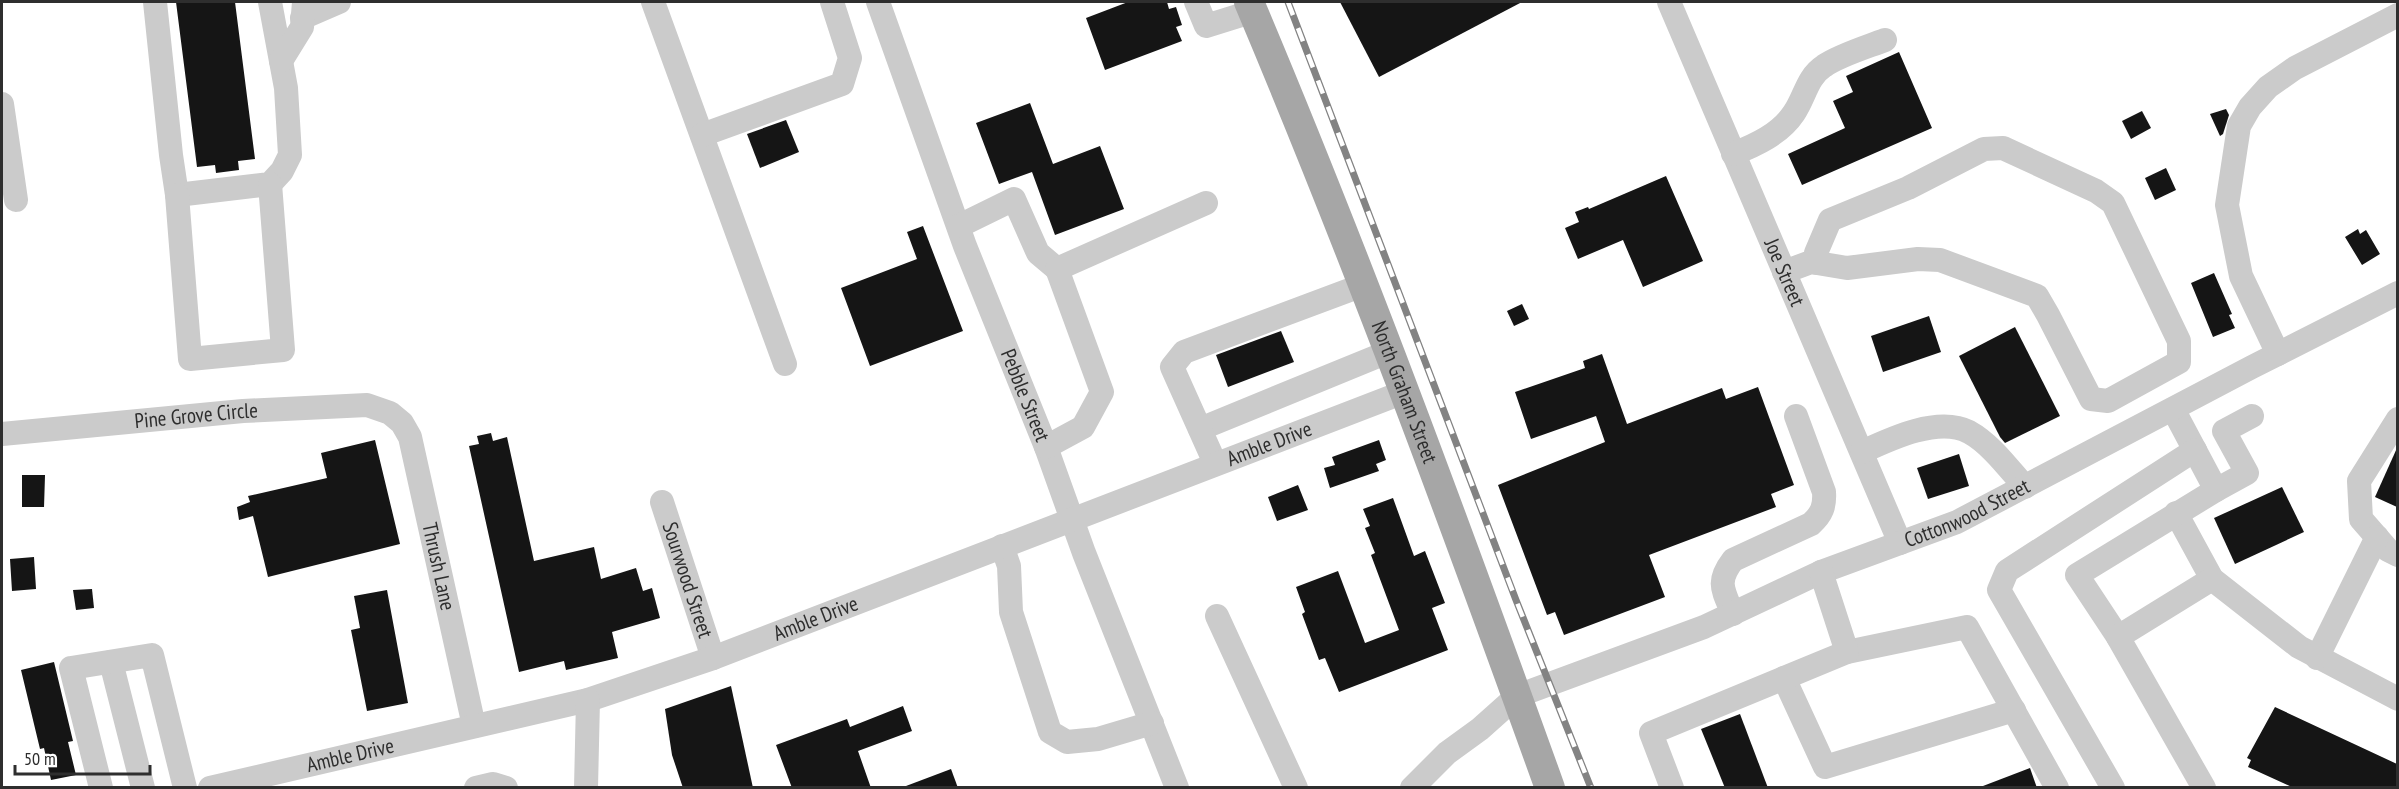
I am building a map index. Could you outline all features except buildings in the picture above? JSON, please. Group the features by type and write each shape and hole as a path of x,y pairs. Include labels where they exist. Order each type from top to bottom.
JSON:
{"main road":[{"name":"North Graham Street","path":"1251,6 1315,158 1550,788"}],"street":[{"path":"155,2 177,195 190,359 283,350 270,184"},
{"path":"177,195 270,184 282,171 290,155 286,88 270,2"},
{"path":"281,61 302,27 303,10 339,2"},
{"path":"653,2 785,364"},
{"path":"702,135 842,84 850,58 832,2"},
{"name":"Pebble Street","path":"878,2 958,226 1177,788"},
{"path":"1196,2 1206,26 1251,6"},
{"name":"Joe Street","path":"1669,2 1900,543"},
{"path":"2278,354 2241,276 2227,205 2239,126 2250,107 2268,87 2295,68 2397,15"},
{"path":"1733,154 1762,142 1779,128 1795,112 1804,90 1824,65 1885,40"},
{"path":"2,110 16,200"},
{"path":"1784,272 1810,262 1816,263 1847,268 1918,259 1940,260 2037,296 2091,399 2108,401 2179,362 2179,341 2113,203 2096,191 2003,148 1984,149 1908,188 1830,220 1816,253 1816,263"},
{"path":"958,226 1014,199 1038,253 1057,269 1102,392 1083,427 1046,447"},
{"path":"1057,269 1206,203"},
{"path":"1215,463 1172,367 1184,352 1363,285"},
{"name":"Cottonwood Street","path":"1517,696 1733,614 1821,572 1957,522 2397,293"},
{"path":"1200,429 1388,352"},
{"path":"2133,387 2151,421"},
{"name":"Amble Drive","path":"210,788 255,783 474,726 588,700 713,658 1404,392"},
{"name":"Pine Grove Circle","path":"2,434 243,411 368,405 390,413"},
{"path":"2173,409 2216,490"},
{"name":"Thrush Lane","path":"390,413 402,423 410,437 441,586 474,726"},
{"path":"1733,614 1721,585 1725,571 1733,560 1811,524 1820,516 1825,503 1824,492 1796,416"},
{"path":"2204,788 2118,637 2078,575 2176,513 2247,473 2224,431 2252,416"},
{"path":"2397,419 2359,481 2361,519 2388,550 2397,555"},
{"path":"1862,452 1882,442 1922,428 1953,427 1969,432 1992,451 2025,487"},
{"path":"2113,788 2000,590 2007,571 2195,450"},
{"name":"Sourwood Street","path":"662,502 713,658"},
{"path":"2176,513 2212,579 2300,648 2397,699"},
{"path":"2317,658 2377,537"},
{"path":"1002,546 1009,566 1011,612 1050,732 1067,742 1098,739 1152,723"},
{"path":"1821,572 1848,652"},
{"path":"2118,637 2212,579"},
{"path":"1217,615 1296,788"},
{"path":"1672,788 1651,733 1848,652 1967,627 2057,788"},
{"path":"100,788 71,668 153,655 185,788"},
{"path":"111,662 143,788"},
{"path":"1784,678 1825,767 2014,710"},
{"path":"1412,788 1447,753 1480,729 1517,696"},
{"path":"586,788 588,700"},
{"path":"83,716 122,710"},
{"path":"476,788 493,784 506,788"}],"railway":[{"path":"1288,2 1516,600 1591,788"}]}
